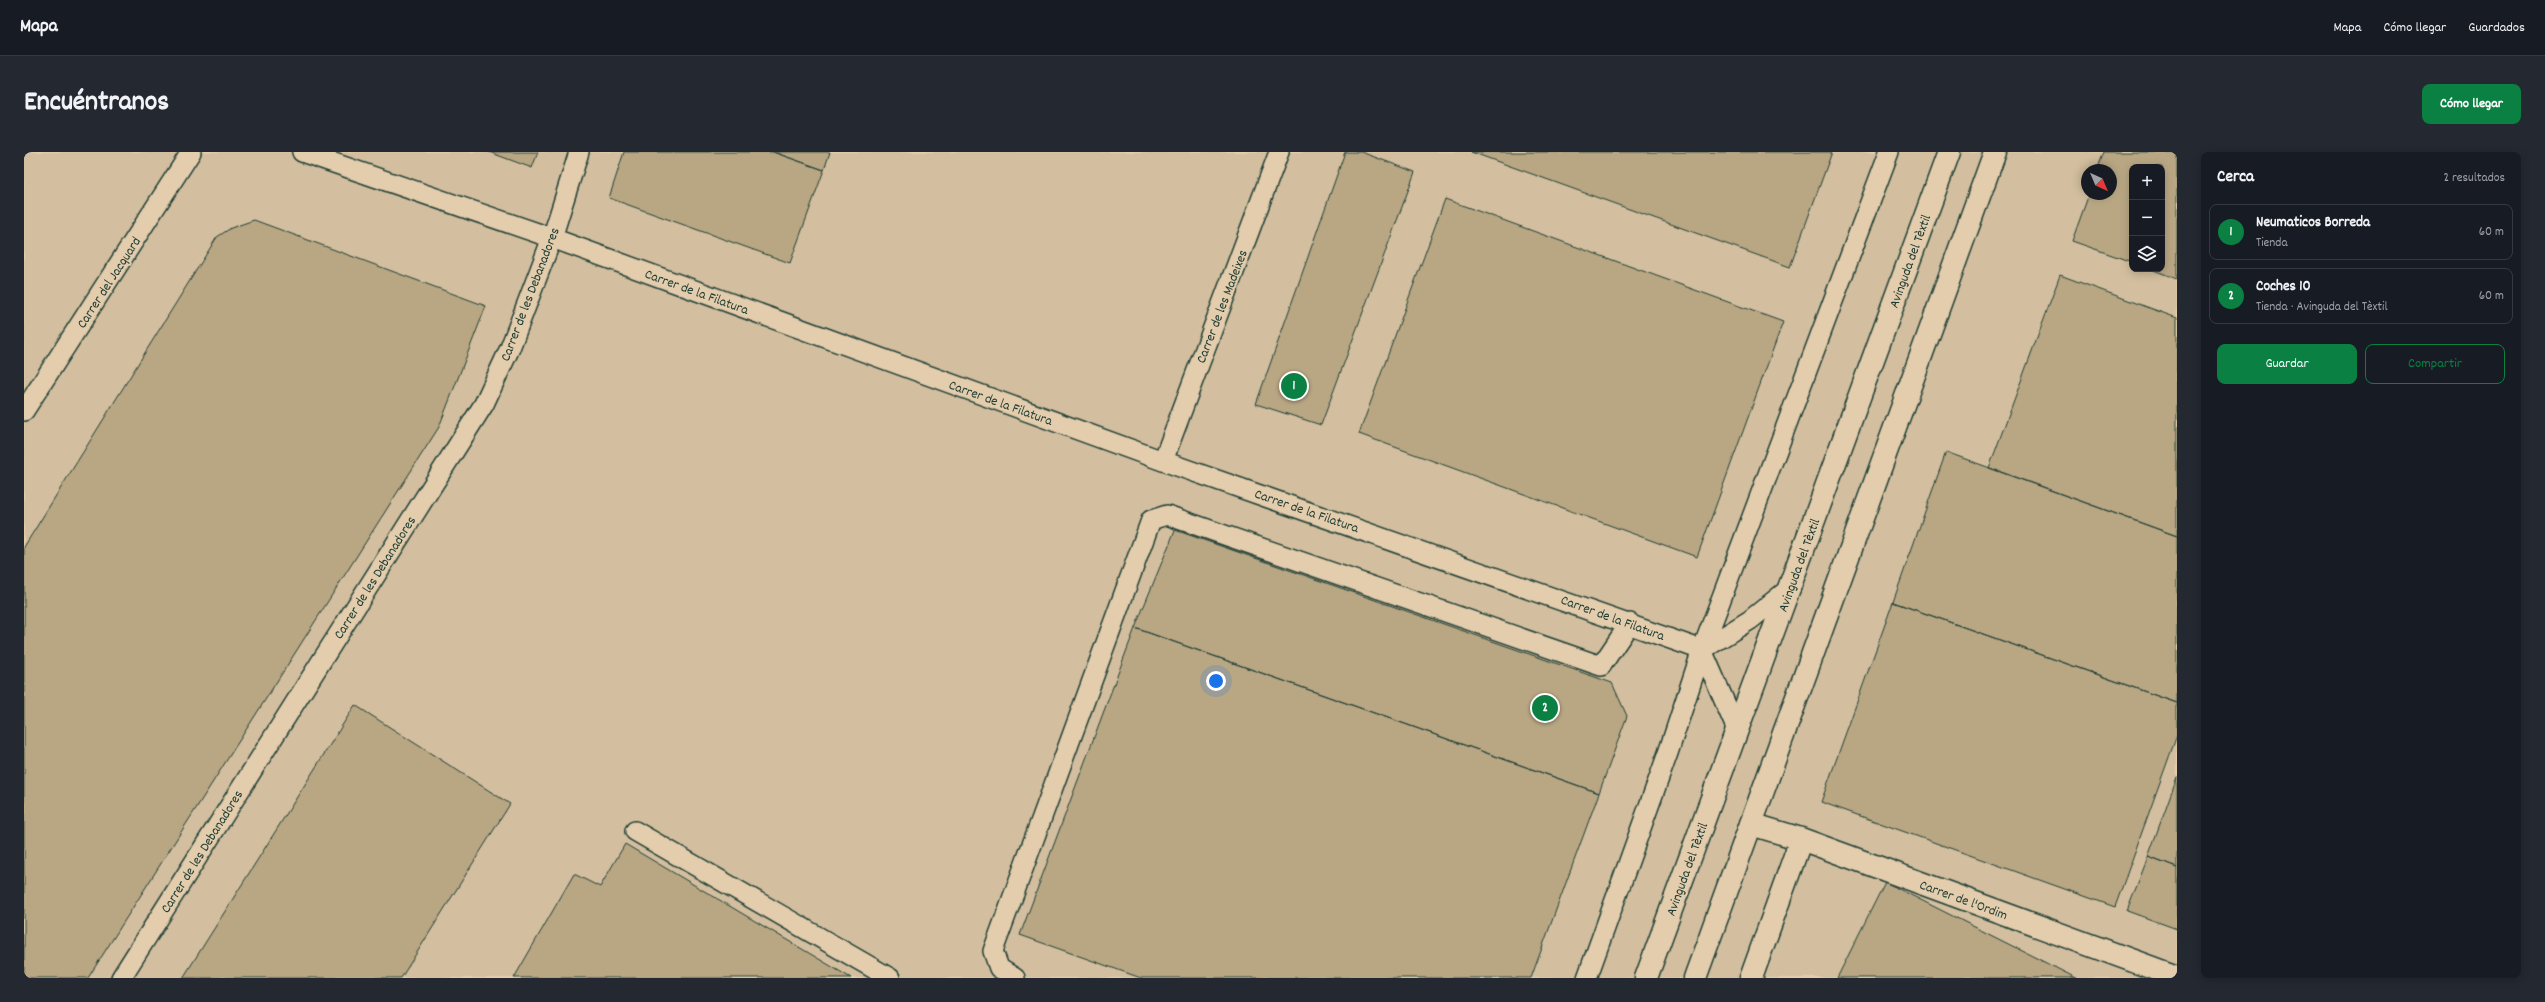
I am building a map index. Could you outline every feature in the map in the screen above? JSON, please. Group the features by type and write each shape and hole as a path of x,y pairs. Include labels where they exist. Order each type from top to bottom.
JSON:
{"street":[{"name":"Avinguda del Tèxtil","path":"1646,978 1791,587 1949,152"},
{"path":"1695,978 1994,152"},
{"name":"Carrer de l'Ordim","path":"1750,824 1801,839 2177,977"},
{"path":"1751,978 1801,839"}],"lane":[{"name":"Carrer del Jacquard","path":"24,412 191,152"},
{"name":"Carrer de la Filatura","path":"302,152 552,238 1163,461 1630,623 1702,650"},
{"name":"Carrer de les Debanadores","path":"121,978 484,404 510,348 552,238 579,152"},
{"name":"Carrer de les Madeixes","path":"1163,461 1279,152"},
{"path":"1587,978 1668,753 1702,650 1889,152"},
{"path":"1015,978 999,968 993,951 1151,520 1167,515 1601,666 1630,623"},
{"path":"1702,650 1750,620 1791,587"},
{"path":"1702,650 1737,730"},
{"path":"635,831 890,978"}],"shaded area":[{"path":"24,152 2177,152 2177,978 24,978"}],"building":[{"path":"489,152 538,152 532,168"},
{"path":"624,152 773,152 824,170 790,263 609,198"},
{"path":"773,152 830,152 824,170"},
{"path":"1345,152 1361,152 1415,172 1321,425 1256,404"},
{"path":"1471,152 1832,152 1790,267"},
{"path":"2104,152 2177,152 2177,279 2159,272 2165,272 2165,164 2129,164 2129,261 2072,241 2087,200 2117,200 2117,164 2099,164"},
{"path":"1445,199 1783,322 1697,557 1359,434"},
{"path":"254,220 486,306 439,427 88,978 24,978 24,547 217,237 231,228"},
{"path":"2060,275 2177,318 2177,536 1989,468"},
{"path":"1946,452 2177,536 2177,703 1893,602"},
{"path":"1175,530 1612,683 1627,716 1599,793 1135,628"},
{"path":"1893,602 2177,703 2177,735 2115,907 1821,802"},
{"path":"1135,628 1599,793 1531,978 1141,978 1020,935"},
{"path":"355,705 510,804 401,978 183,978"},
{"path":"2177,777 2177,868 2148,857"},
{"path":"625,844 851,978 514,978 574,874 600,887"},
{"path":"2148,857 2177,868 2177,929 2127,911"},
{"path":"1885,882 2076,978 1837,978"}],"place":[{"name":"Neumaticos Borreda","path":"1294,386"},
{"name":"Coches 10","path":"1545,708"}]}
